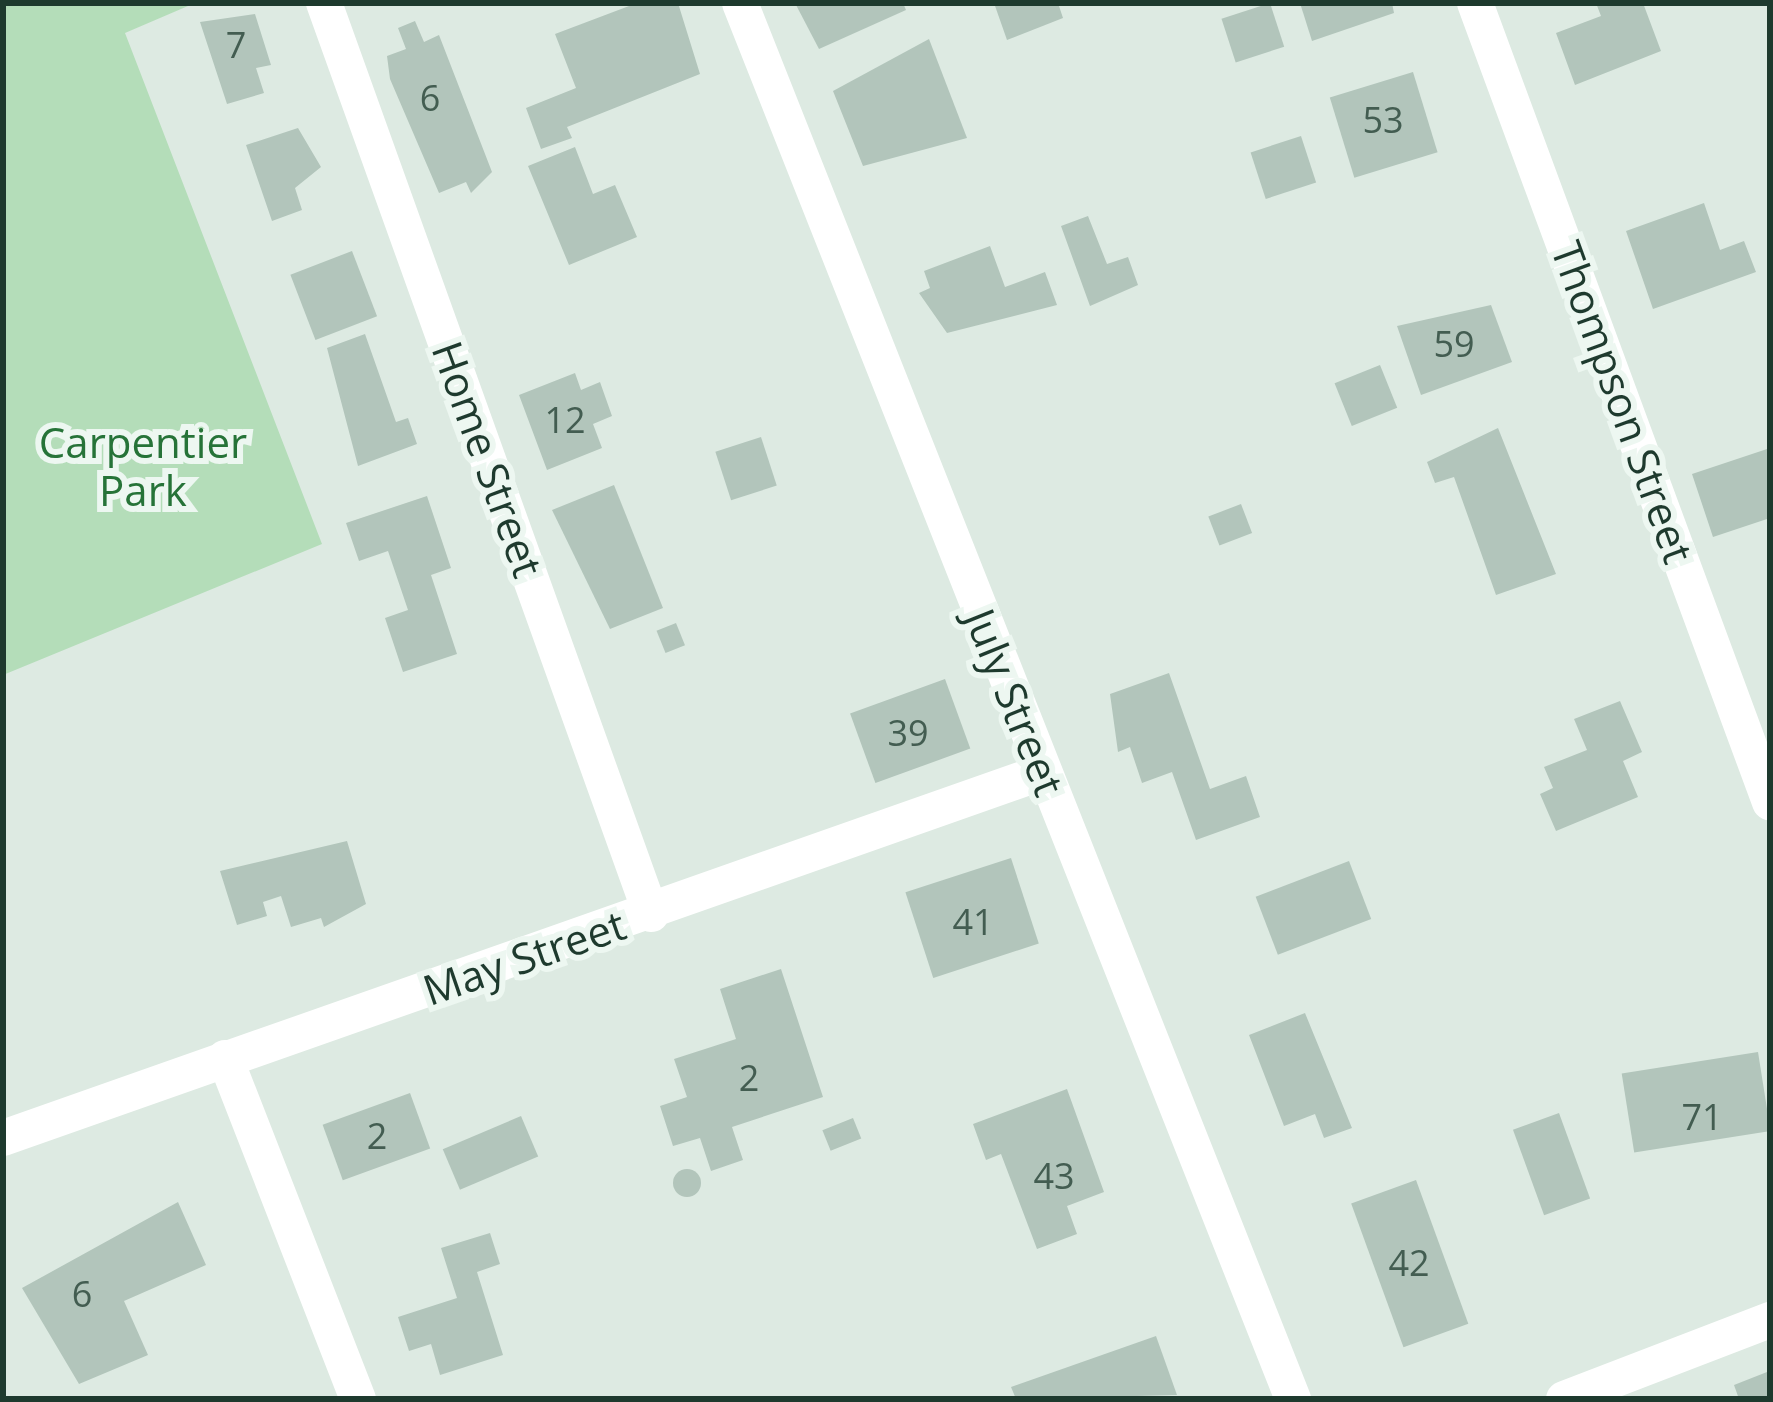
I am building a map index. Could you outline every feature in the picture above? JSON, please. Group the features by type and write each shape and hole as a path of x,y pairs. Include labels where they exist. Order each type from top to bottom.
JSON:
{"street":[{"name":"Home Street","path":"324,3 651,914"},
{"name":"July Street","path":"740,3 1293,1399"},
{"name":"Thompson Street","path":"1475,3 1770,802"},
{"name":"May Street","path":"3,1138 651,914 1043,772"},
{"path":"225,1058 358,1399"},
{"path":"1564,1399 1770,1320"}],"green space":[{"name":"Carpentier Park","path":"3,3 195,3 125,33 322,544 3,675"}],"building":[{"path":"637,3 678,3 700,74 567,127 572,138 541,149 526,108 576,88 555,34"},
{"path":"795,3 903,3 906,10 819,49"},
{"path":"994,3 1058,3 1063,18 1007,40"},
{"path":"1270,3 1284,47 1236,63 1221,19"},
{"path":"1300,3 1392,3 1394,13 1312,41"},
{"path":"1596,3 1643,3 1661,51 1575,85 1556,33 1601,16"},
{"path":"255,14 271,65 256,68 264,93 227,104 200,22"},
{"path":"415,21 424,42 439,35 492,172 471,193 466,182 439,193 390,79 387,56 406,49 398,28"},
{"path":"929,39 967,138 863,166 833,91"},
{"path":"1413,72 1438,152 1354,178 1330,97"},
{"path":"298,128 321,167 295,188 302,210 272,221 246,145"},
{"path":"1301,136 1316,183 1266,199 1251,152"},
{"path":"575,147 593,194 615,185 637,237 569,265 528,166"},
{"path":"1704,203 1720,250 1744,241 1756,272 1653,309 1626,231"},
{"path":"1088,216 1107,264 1128,257 1138,285 1090,306 1061,226"},
{"path":"990,246 1005,287 1045,272 1057,305 947,333 919,293 930,288 924,271"},
{"path":"352,251 377,316 315,340 290,275"},
{"path":"1491,305 1512,362 1421,395 1397,326"},
{"path":"365,334 396,422 408,418 417,444 358,466 327,348"},
{"path":"1380,365 1397,408 1352,426 1335,383"},
{"path":"575,373 581,390 600,382 612,416 593,424 602,448 547,470 519,395"},
{"path":"1498,428 1556,574 1496,595 1454,477 1435,483 1427,462"},
{"path":"761,437 777,486 731,500 715,452"},
{"path":"1770,448 1770,518 1713,537 1692,474"},
{"path":"614,485 663,608 610,629 552,510"},
{"path":"427,496 451,568 431,575 457,654 403,672 385,618 408,610 388,551 359,561 346,523"},
{"path":"1241,504 1252,533 1219,545 1208,517"},
{"path":"676,623 685,645 666,653 657,631"},
{"path":"1169,673 1210,789 1246,776 1260,817 1196,840 1172,772 1142,783 1130,747 1118,752 1110,694"},
{"path":"945,679 970,749 875,783 850,714"},
{"path":"1620,701 1642,752 1623,761 1638,797 1556,831 1540,794 1553,788 1544,767 1587,750 1574,719"},
{"path":"347,841 366,904 324,927 321,918 291,927 281,896 263,902 267,916 237,925 220,871"},
{"path":"1011,858 1039,944 933,978 905,892"},
{"path":"1349,861 1371,919 1278,955 1256,897"},
{"path":"781,969 823,1097 732,1127 743,1160 711,1171 700,1138 673,1146 660,1106 687,1097 674,1059 736,1039 720,989"},
{"path":"1305,1013 1352,1128 1324,1138 1315,1114 1284,1126 1249,1035"},
{"path":"1758,1052 1770,1131 1634,1153 1622,1074"},
{"path":"1067,1089 1104,1192 1067,1206 1077,1234 1037,1249 1001,1154 986,1160 973,1124"},
{"path":"410,1093 430,1148 343,1180 323,1125"},
{"path":"1559,1113 1590,1199 1544,1215 1513,1130"},
{"path":"521,1116 538,1157 460,1190 443,1149"},
{"path":"853,1118 861,1138 831,1151 822,1130"},
{"path":"687,1169 697,1173 701,1183 697,1193 687,1197 677,1193 673,1183 677,1173"},
{"path":"1416,1180 1468,1324 1403,1347 1351,1204"},
{"path":"178,1202 206,1265 124,1301 148,1355 79,1384 22,1288"},
{"path":"490,1233 500,1264 477,1272 503,1355 440,1375 431,1344 409,1351 398,1317 457,1298 441,1248"},
{"path":"1156,1336 1177,1395 1016,1399 1011,1387"},
{"path":"1767,1372 1770,1399 1739,1399 1734,1385"}]}
